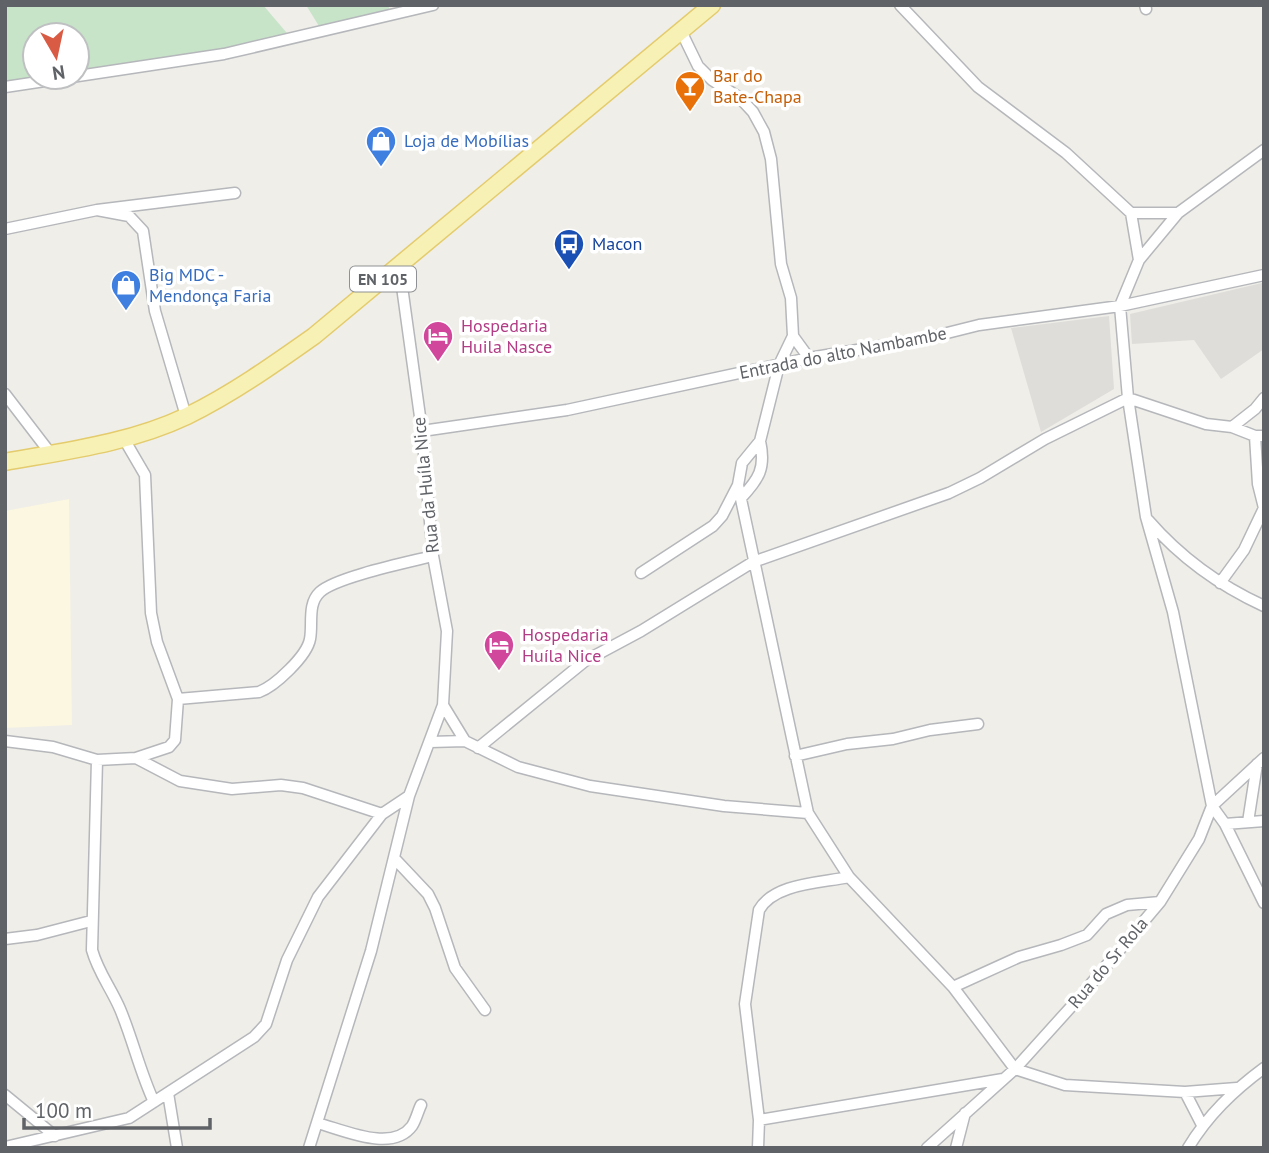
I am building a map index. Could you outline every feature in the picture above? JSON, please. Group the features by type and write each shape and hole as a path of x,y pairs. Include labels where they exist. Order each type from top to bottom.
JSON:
{"main road":[{"name":"EN 105","path":"5,462 124,439 186,416 251,380 314,336 710,6"}],"street":[{"path":"5,88 224,54 433,5"},
{"path":"900,5 978,88 1066,153 1131,213 1139,260"},
{"path":"681,31 698,66 712,80 740,97 753,112 764,132 771,159 782,264 791,298 793,336 779,366 760,441 763,464 755,481 741,498"},
{"path":"1264,150 1178,214 1139,260 1120,306 1128,398 1146,517 1172,612 1212,806 1225,824 1264,903"},
{"path":"5,229 97,210 234,193"},
{"path":"97,210 129,216 143,231 153,300 186,416"},
{"path":"1131,213 1178,214"},
{"name":"Rua da Huíla Nice","path":"309,1148 371,951 409,796 443,705 447,631 433,556 422,431 399,265"},
{"name":"Entrada do alto Nambambe","path":"422,431 567,410 809,358 923,339 1005,321 1120,306 1264,275"},
{"path":"793,336 809,358"},
{"path":"5,394 51,454"},
{"path":"478,748 585,661 641,631 753,562 949,493 980,478 1045,439 1128,398 1206,424 1233,427 1259,436 1258,484 1264,508 1244,550 1220,583"},
{"path":"1233,427 1264,398"},
{"path":"5,741 53,747 97,760 136,758 169,747 175,740 178,699 157,642 151,613 145,475 124,439"},
{"path":"640,573 713,526 722,516 738,485 742,463 760,441"},
{"path":"738,485 807,813 849,877 953,987 1015,1069 1065,1085 1185,1092 1237,1088"},
{"path":"1146,517 1194,566 1264,606"},
{"path":"178,699 259,692 272,688 307,649 312,603 325,588 433,556"},
{"path":"443,705 465,741 518,767 590,786 724,807 807,813"},
{"path":"795,756 847,744 978,724"},
{"path":"430,743 465,741"},
{"path":"136,758 180,781 232,789 281,785 303,788 382,814"},
{"path":"97,760 92,950 97,968 121,1012 140,1072 154,1102"},
{"path":"1248,822 1260,761"},
{"name":"Rua do Sr Rola","path":"927,1148 1015,1069 1079,998 1160,902 1199,839 1212,806 1260,761"},
{"path":"5,1147 129,1118 254,1037 266,1024 287,960 318,897 382,814 409,796"},
{"path":"1225,824 1264,821"},
{"path":"395,859 428,894 455,968 485,1010"},
{"path":"758,1148 759,1120 745,1004 759,911 765,899 778,891 849,877"},
{"path":"953,987 1019,957 1087,935 1106,914 1126,905 1160,902"},
{"path":"5,938 37,935 91,921"},
{"path":"1188,1148 1202,1125 1237,1088 1264,1068"},
{"path":"759,1120 1003,1079"},
{"path":"1185,1092 1202,1125"},
{"path":"168,1093 177,1148"},
{"path":"5,1096 55,1136"},
{"path":"317,1123 383,1141 396,1139 412,1126 421,1105"},
{"path":"956,1148 965,1112"}],"shaded area":[{"path":"1262,283 1264,349 1221,379 1194,340 1132,344 1130,314"},
{"path":"1109,316 1114,389 1041,432 1011,328"},
{"path":"69,499 72,725 5,728 5,511"}],"green space":[{"path":"5,5 263,5 292,39 224,54 91,74 91,21 21,21 21,85 5,87"},
{"path":"306,5 388,5 391,14 322,31"}],"place":[{"name":"Bar do Bate-Chapa","path":"690,113"},
{"name":"Loja de Mobílias","path":"381,168"},
{"name":"Macon","path":"569,271"},
{"name":"Big MDC - Mendonça Faria","path":"126,312"},
{"name":"Hospedaria Huila Nasce","path":"438,363"},
{"name":"Hospedaria Huíla Nice","path":"499,672"}]}
